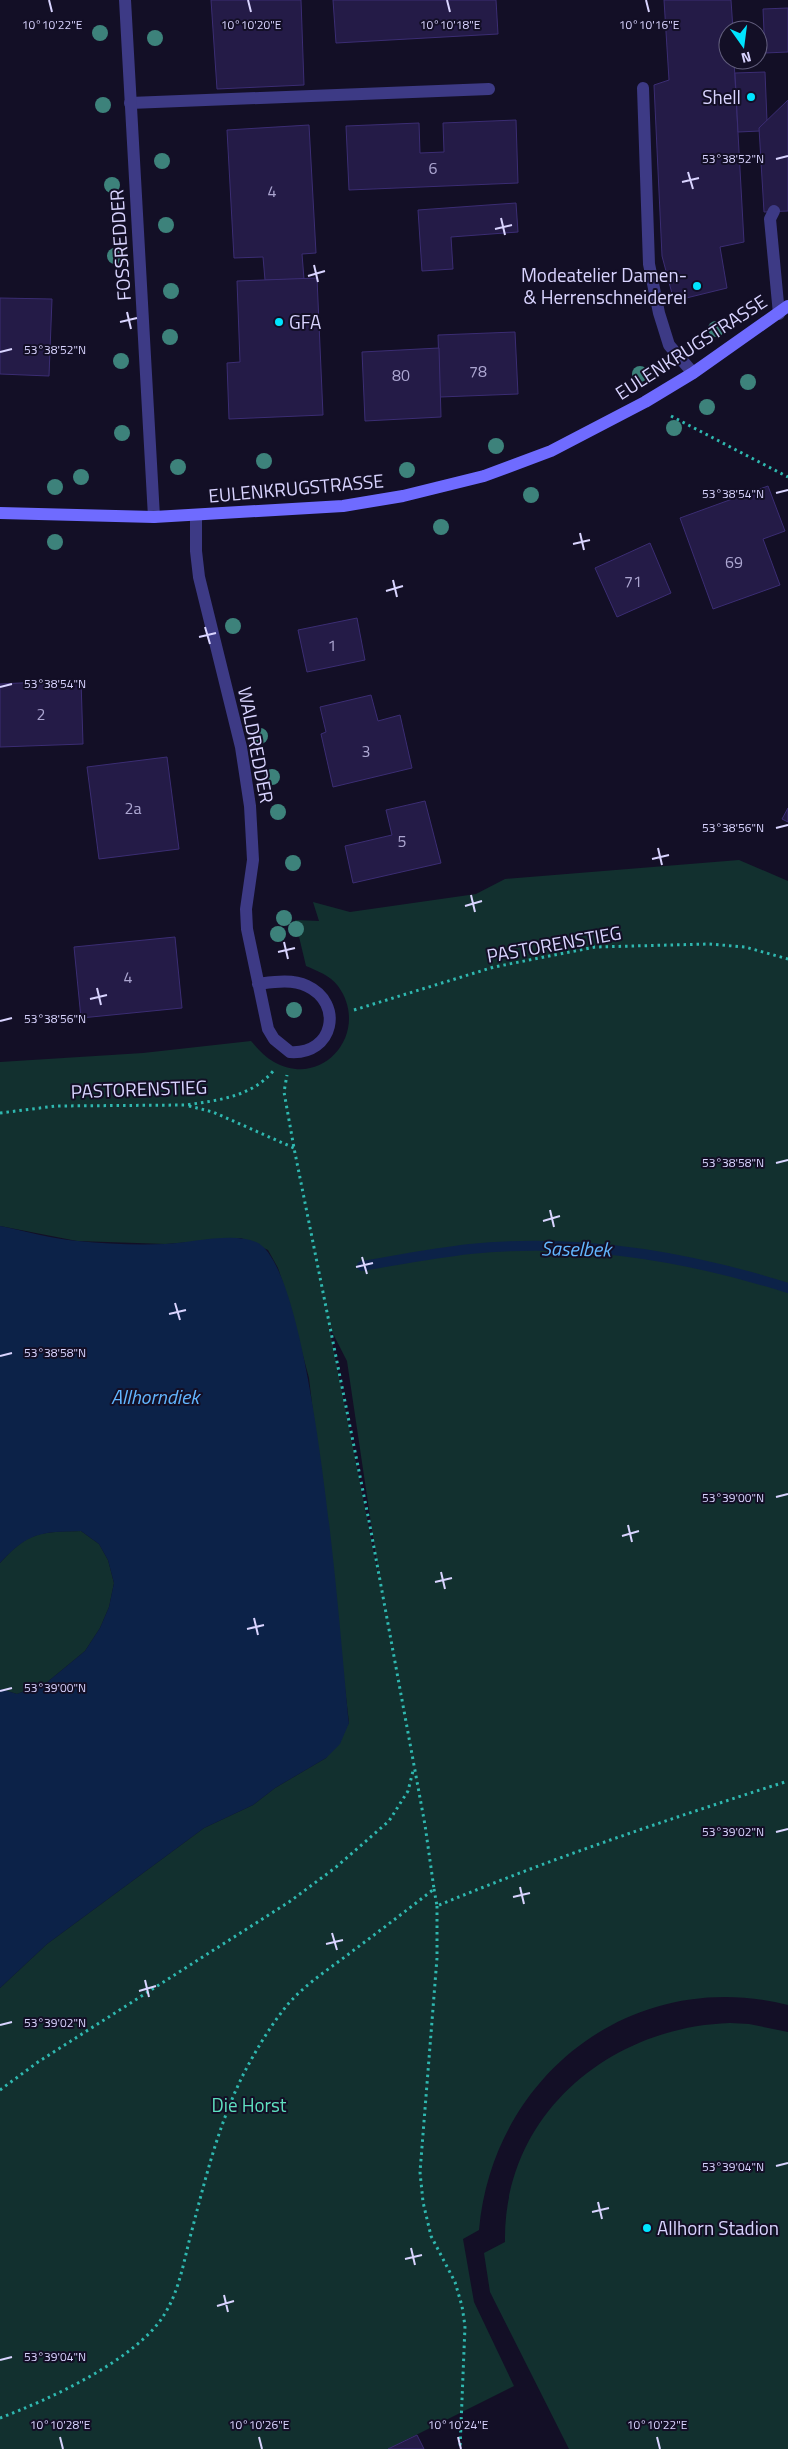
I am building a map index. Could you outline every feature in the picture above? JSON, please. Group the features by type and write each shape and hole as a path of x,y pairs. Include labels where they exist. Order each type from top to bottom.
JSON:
{"main road":[{"name":"EULENKRUGSTRASSE","path":"0,514 154,517 343,506 404,496 466,480 551,450 645,402 693,373 783,310"}],"street":[{"name":"FOSSREDDER","path":"125,0 154,517"},
{"path":"644,88 649,264 659,313 669,345 693,373"},
{"path":"130,103 489,89"},
{"path":"774,211 770,219 783,310"},
{"name":"WALDREDDER","path":"196,516 196,551 199,577 241,747 250,806 253,860 246,909 247,929 268,1029 274,1039 290,1052"},
{"path":"258,984 290,982 309,987 322,999 329,1017 327,1035 322,1042 308,1051 290,1052"}],"path":[{"path":"645,402 788,477"},
{"name":"PASTORENSTIEG","path":"329,1017 494,967 595,947 709,944 745,947 788,959"},
{"path":"290,1052 284,1092 370,1526 426,1825 437,1906 437,1958 420,2172 423,2202 431,2236 454,2282 462,2306 464,2326 460,2449"},
{"name":"PASTORENSTIEG","path":"0,1113 56,1106 186,1105 223,1099 252,1090 262,1084 290,1052"},
{"path":"186,1105 213,1112 294,1148"},
{"path":"0,2090 38,2062 288,1902 335,1868 378,1832 399,1809 408,1791 414,1769"},
{"path":"437,1906 523,1870 638,1829 788,1781"},
{"path":"0,2418 28,2408 116,2360 132,2349 163,2317 175,2296 212,2154 226,2112 245,2072 272,2027 288,2004 308,1984 434,1890"}],"green space":[{"name":"Die Horst","path":"739,860 788,881 788,2005 731,1997 677,2002 626,2018 581,2044 542,2080 512,2124 490,2174 479,2230 463,2239 474,2302 514,2386 388,2449 0,2449 0,1988 47,1944 204,1828 253,1805 275,1788 326,1758 349,1723 309,1378 278,1268 268,1250 241,1238 166,1244 77,1241 0,1226 0,1062 143,1053 251,1041 274,1062 292,1069 310,1068 325,1062 337,1051 345,1037 349,1021 347,1003 335,982 306,966 295,920 319,921 313,902 350,912 476,894 505,879","holes":["329,1326 347,1361 380,1584"]},
{"path":"81,1531 99,1544 108,1560 114,1583 109,1607 100,1628 85,1651 45,1684 17,1694 0,1689 0,1563 19,1545 36,1535"},
{"name":"Allhorn Stadion","path":"730,2023 749,2024 788,2032 788,2449 569,2449 490,2292 484,2253 505,2242 509,2196 522,2155 543,2118 571,2086 605,2061 644,2041 686,2028"}],"water":[{"name":"Allhorndiek","path":"0,1226 58,1239 110,1244 165,1244 224,1238 246,1239 256,1242 277,1267 294,1317 309,1386 322,1464 332,1545 349,1723 340,1744 326,1758 275,1788 253,1805 204,1828 47,1944 0,1988 0,1689 17,1694 45,1684 85,1651 100,1628 109,1607 114,1583 108,1560 99,1544 81,1531 45,1533 36,1536 19,1545 0,1563"}],"building":[{"path":"211,0 301,0 304,85 217,89"},
{"path":"333,0 496,0 498,34 336,43"},
{"path":"664,0 731,0 732,20 718,20 718,70 735,70 744,242 720,247 727,288 674,301 662,256 654,85 669,80"},
{"path":"788,8 788,52 768,53 768,20 764,20 763,9"},
{"name":"Shell","path":"765,72 767,121 760,131 738,132 735,73"},
{"path":"788,100 788,211 764,212 759,128"},
{"path":"516,120 518,183 349,190 346,126 419,123 420,153 444,152 443,123"},
{"path":"309,125 316,253 302,254 304,279 265,280 263,257 234,258 227,130"},
{"path":"516,203 518,232 451,237 453,269 422,271 418,210"},
{"name":"GFA","path":"317,278 323,415 229,419 227,363 240,362 237,281"},
{"path":"0,298 52,299 49,376 0,374"},
{"path":"515,332 518,394 440,397 438,335"},
{"path":"439,348 441,417 365,421 362,352"},
{"path":"768,486 785,531 763,539 780,585 713,609 680,518"},
{"path":"650,543 671,593 617,617 595,568"},
{"path":"357,618 365,660 307,672 298,630"},
{"path":"81,680 83,744 0,747 0,684"},
{"path":"371,695 378,721 400,715 412,768 333,787 321,734 326,732 320,707"},
{"path":"167,757 179,849 99,859 87,767"},
{"path":"425,801 441,863 353,883 345,846 392,835 386,810"},
{"path":"788,808 788,822 782,819"},
{"path":"175,937 182,1008 81,1018 74,947"},
{"path":"417,2435 424,2449 388,2449"}],"waterway":[{"name":"Saselbek","path":"362,1266 470,1249 510,1246 591,1248 631,1252 711,1267 788,1288"}],"place":[{"name":"Shell","path":"751,97"},
{"name":"Modeatelier Damen- & Herrenschneiderei","path":"697,286"},
{"name":"GFA","path":"279,322"},
{"name":"Allhorn Stadion","path":"647,2228"}]}
